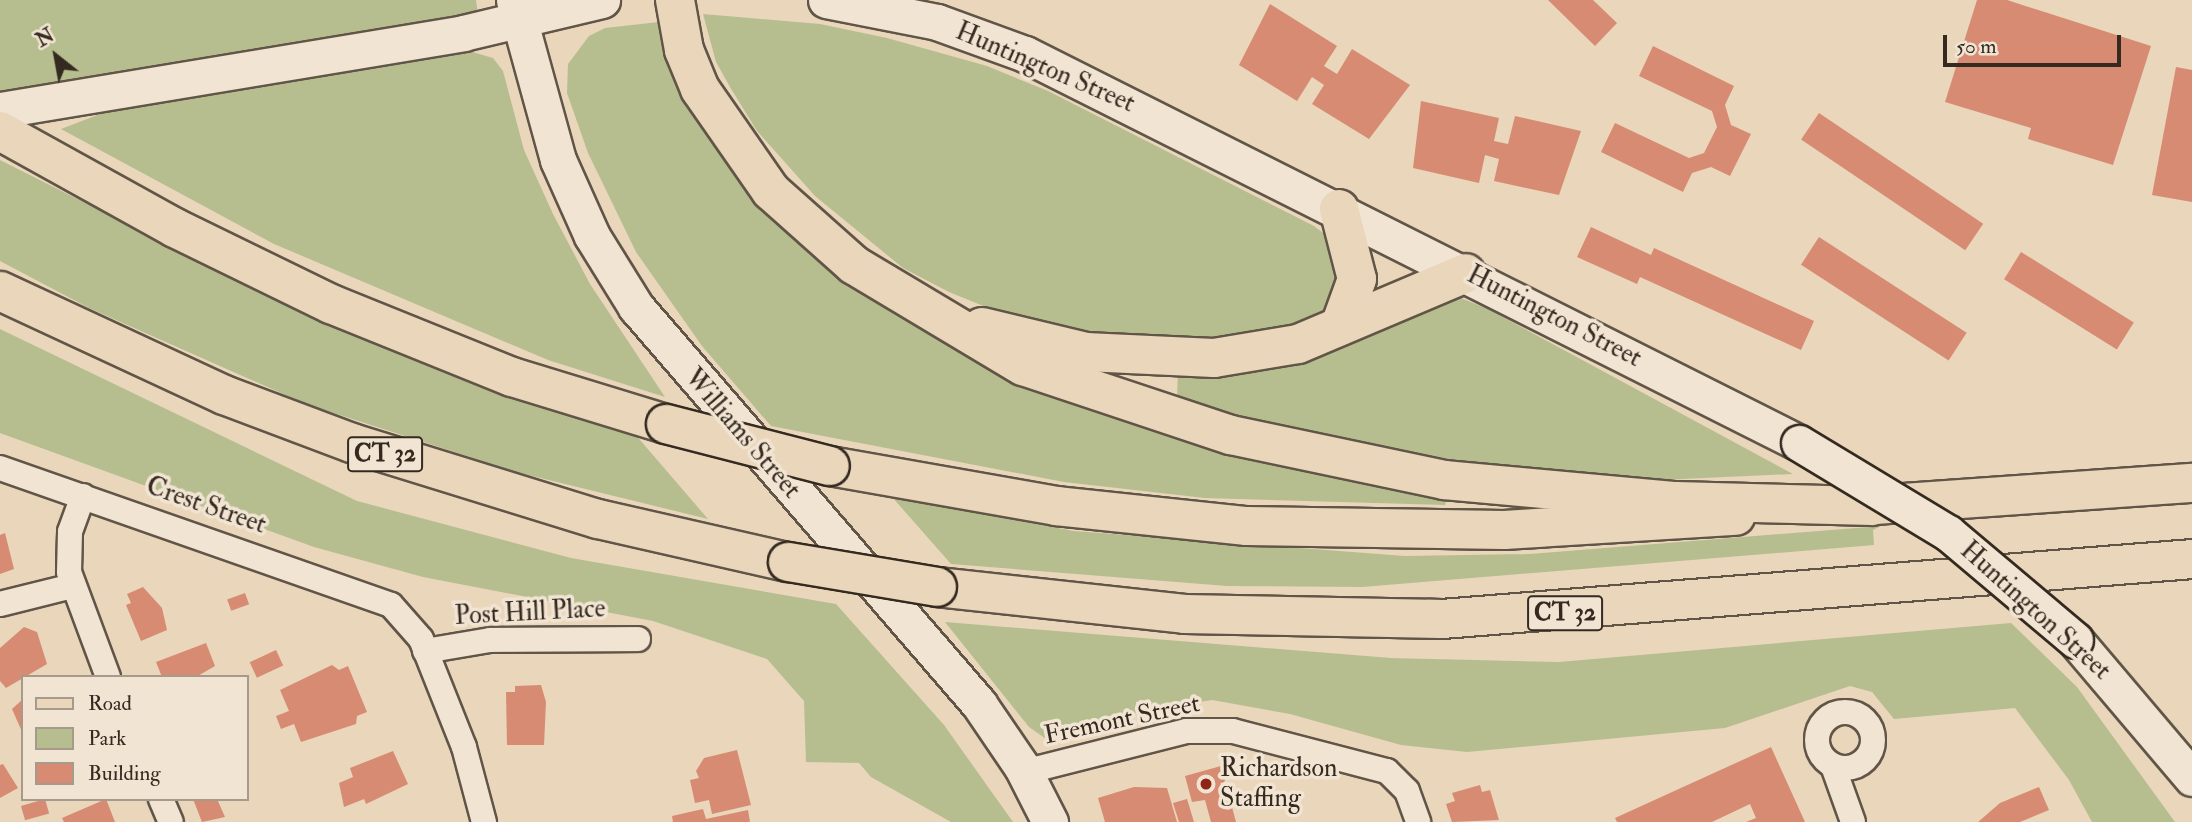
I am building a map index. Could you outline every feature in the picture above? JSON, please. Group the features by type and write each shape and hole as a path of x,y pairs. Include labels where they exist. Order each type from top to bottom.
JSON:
{"main road":[{"path":"0,110 463,33 516,10 602,0"},
{"path":"675,0 689,64 713,112 771,191 854,265 923,310 1002,355 1079,388 1196,425 1340,460 1444,480 1575,495 1872,506"},
{"name":"Huntington Street","path":"826,0 924,19 1025,54 1339,209 1799,443 1948,533 2075,640 2192,778"},
{"name":"Williams Street","path":"516,10 558,160 592,236 636,307 979,705 1024,772 1050,822"},
{"path":"0,131 187,234 390,330 524,381 666,424 830,466 1056,506 1322,530 1564,528 2192,482"},
{"path":"1339,209 1357,279 1340,326"},
{"path":"923,310 1086,352 1181,359 1288,346 1466,273"},
{"name":"CT 32","path":"0,291 179,375 352,443 586,516 788,562 937,587 1185,614 1442,619 2192,559"}],"street":[{"name":"Crest Street","path":"0,468 391,605 412,626 425,651"},
{"path":"83,496 69,542 72,586 107,675"},
{"path":"0,604 72,586"},
{"name":"Post Hill Place","path":"425,651 491,640 638,639"},
{"path":"425,651 464,747 484,822"},
{"name":"Fremont Street","path":"1024,772 1210,730 1256,735 1355,761 1395,777 1418,822"},
{"path":"1833,766 1853,822"},
{"path":"162,801 171,822"}],"green space":[{"path":"0,0 476,0 478,15 0,92"},
{"path":"703,14 820,24 887,38 987,66 1048,91 1314,226 1330,238 1344,288 1318,322 1248,339 1124,342 1008,316 949,292 903,268 815,196 757,131 716,62"},
{"path":"659,22 669,65 675,65 704,126 762,208 796,241 911,324 945,342 1447,496 1445,505 1205,498 1064,482 771,426 702,346 636,252 588,153 567,93 568,64 589,36 605,28"},
{"path":"469,51 493,58 503,71 524,150 553,214 590,284 665,397 548,360 274,244 61,129 113,109"},
{"path":"0,160 153,237 634,433 708,519 516,472 306,404 89,308 0,261"},
{"path":"1456,296 1488,309 1793,474 1660,480 1489,467 1246,419 1177,399 1178,370"},
{"path":"0,329 357,501 571,558 836,604 944,725 1013,822 951,822 871,777 859,763 806,762 804,701 767,659 653,621 423,577 314,547 0,433"},
{"path":"892,497 1074,531 1405,556 1530,554 1881,526 1873,530 1874,545 1362,587 1227,586 951,564"},
{"path":"945,622 1391,658 1559,662 2011,623 2077,687 2175,822 2092,822 2069,780 2015,708 1894,719 1872,692 1850,686 1725,728 1467,752 1401,745 1290,714 1212,700 1142,711 1089,726 1090,734 1052,743 1029,727"}],"building":[{"path":"1548,0 1593,0 1617,23 1595,46"},
{"path":"1977,0 2007,0 2151,46 2113,165 2028,139 2031,128 1945,102"},
{"path":"1270,4 1337,46 1324,66 1337,74 1352,49 1410,85 1369,139 1312,104 1324,85 1312,77 1297,101 1239,65"},
{"path":"1653,46 1734,86 1725,105 1731,125 1751,134 1730,176 1711,167 1692,173 1683,192 1601,152 1615,123 1689,158 1704,153 1717,127 1712,111 1639,76"},
{"path":"2176,67 2192,70 2192,202 2152,195"},
{"path":"1421,101 1499,118 1494,141 1508,144 1515,116 1581,131 1559,195 1494,181 1499,159 1485,155 1479,183 1413,168"},
{"path":"1819,113 1983,224 1965,250 1801,140"},
{"path":"1591,227 1651,255 1654,248 1814,321 1801,350 1640,277 1637,284 1577,257"},
{"path":"1819,237 1967,333 1949,361 1801,265"},
{"path":"2021,252 2134,322 2117,350 2004,279"},
{"path":"5,533 14,569 0,574 0,535"},
{"path":"143,587 162,608 167,630 141,641 126,605 131,603 127,594"},
{"path":"245,593 249,604 231,611 227,599"},
{"path":"24,627 37,632 47,664 28,675 21,675 21,679 6,688 0,681 0,648"},
{"path":"206,643 215,666 199,675 161,675 156,662"},
{"path":"276,650 283,665 257,678 250,662"},
{"path":"332,665 339,670 348,666 367,712 357,716 356,724 301,742 294,724 281,729 276,716 289,711 280,690"},
{"path":"541,685 546,702 544,745 507,745 506,692 515,692 515,686"},
{"path":"21,701 21,729 12,709"},
{"path":"1771,747 1805,822 1746,822 1756,818 1750,804 1712,822 1617,822 1615,818"},
{"path":"737,750 751,805 712,814 709,800 695,803 690,780 699,778 696,771 704,758"},
{"path":"393,751 408,784 366,804 364,799 344,807 339,783 353,777 350,768"},
{"path":"3,764 18,788 0,798 0,765"},
{"path":"1221,766 1236,822 1211,822 1205,800 1192,802 1185,776"},
{"path":"1480,785 1482,792 1490,790 1499,820 1452,822 1446,804 1455,801 1452,793"},
{"path":"1134,787 1167,788 1177,822 1105,822 1098,798"},
{"path":"2039,787 2049,810 2020,822 1978,822 2000,803"},
{"path":"1187,799 1194,822 1179,822 1173,803"},
{"path":"46,801 49,813 25,820 21,806"},
{"path":"107,801 115,822 64,822 62,818"},
{"path":"194,801 218,801 225,817 202,822"},
{"path":"703,809 706,819 748,810 750,822 673,822 672,816"}],"place":[{"name":"Richardson Staffing","path":"1206,784"}]}
